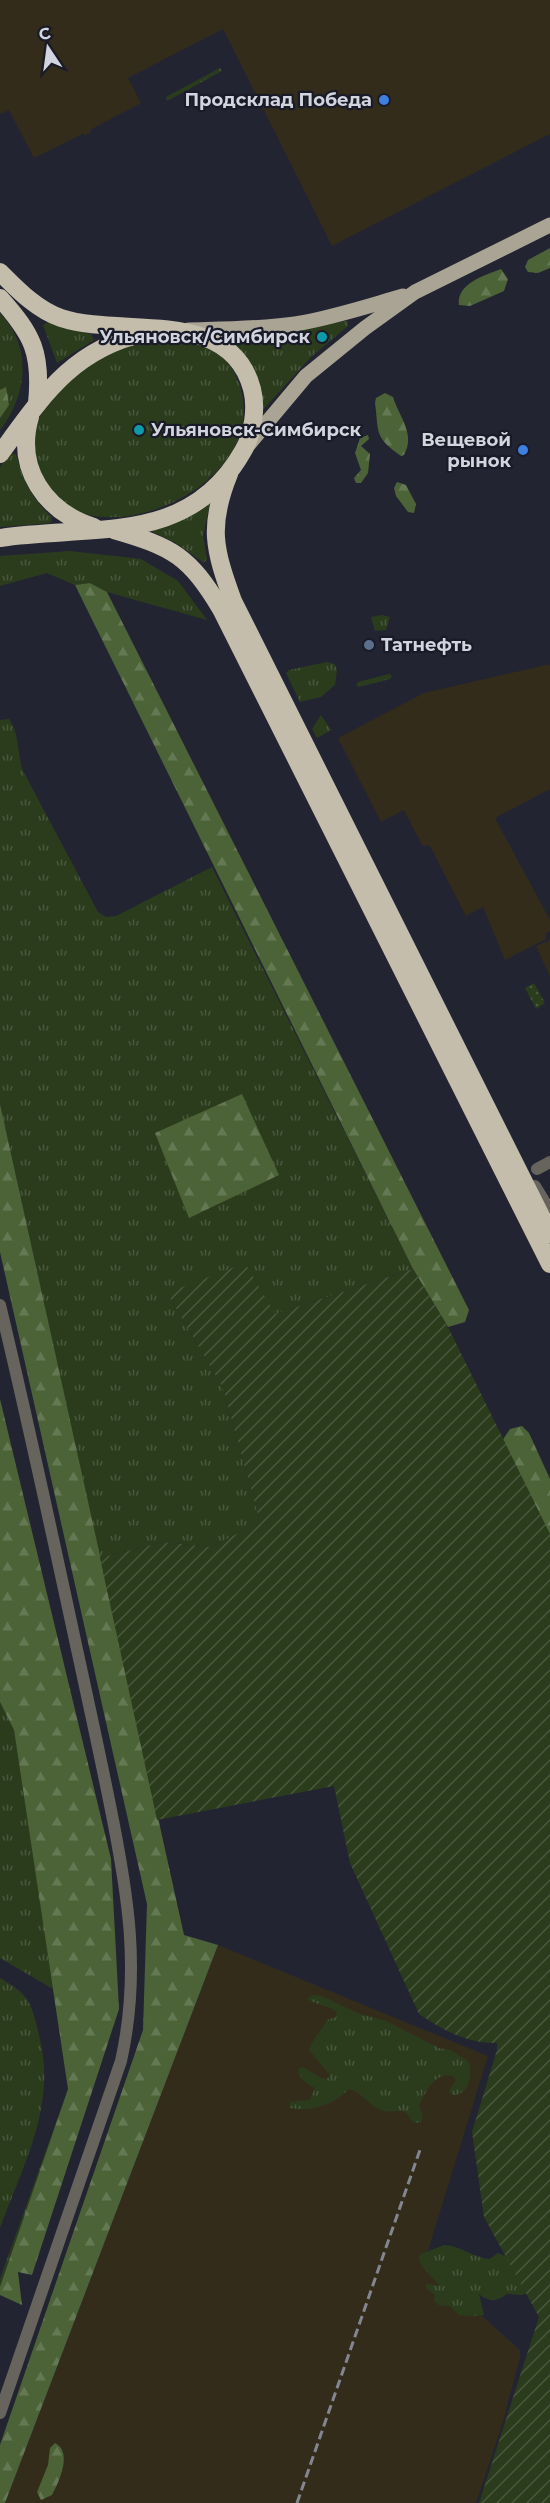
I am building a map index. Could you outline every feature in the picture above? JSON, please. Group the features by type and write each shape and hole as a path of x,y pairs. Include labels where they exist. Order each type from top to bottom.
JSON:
{"highway":[{"path":"0,272 38,306 59,318 92,325 170,330 198,335 216,343 243,367 249,380 254,407 245,449 229,474 210,494 186,509 165,519 109,530 0,538"},
{"path":"0,298 21,322 37,353 39,380 35,407 28,426 26,451 38,488 51,504 66,515 165,547 188,562 200,576 221,609 312,789 486,1109 550,1234"},
{"path":"0,454 56,381 92,353 123,339 170,330"},
{"path":"229,474 215,518 219,563 233,601 372,896 550,1264"}],"main road":[{"path":"245,449 306,376 342,345 415,292 550,225"},
{"path":"170,330 261,328 297,324 334,316 415,292"}],"street":[{"path":"486,1109 550,1211"},
{"path":"537,1169 550,1162"},
{"path":"0,1305 96,1734 124,1873 131,1928 133,1970 129,2020 121,2061 0,2413"}],"shaded area":[{"path":"0,0 550,0 550,134 332,246 223,29 128,78 141,103 90,130 91,132 85,136 84,133 34,158 9,110 0,114"},
{"path":"550,665 550,789 495,818 550,920 550,931 546,933 546,939 505,960 483,907 466,916 430,846 422,845 404,810 381,822 338,738 424,693"},
{"path":"550,940 550,977 536,946"},
{"path":"218,1945 488,2056 424,2264 520,2350 503,2422 476,2503 5,2503"}],"green space":[{"path":"220,68 222,71 167,101 166,97"},
{"path":"550,248 550,268 538,273 528,272 525,267 528,260"},
{"path":"501,269 508,279 504,291 470,306 459,305 459,298 467,286 480,277"},
{"path":"0,313 10,326 17,341 22,371 21,386 16,401 0,430"},
{"path":"348,321 348,326 311,357 262,411 221,336"},
{"path":"48,322 91,334 94,340 57,363 43,325"},
{"path":"175,339 193,342 210,349 225,360 235,374 244,415 232,451 207,481 171,503 132,515 94,516 62,503 41,474 34,452 34,437 38,421 46,407 57,393 83,369 109,353 133,345"},
{"path":"6,387 9,405 0,418 0,390"},
{"path":"385,393 393,397 407,433 407,447 404,455 401,456 386,444 379,434 375,403 376,398"},
{"path":"368,435 369,439 361,446 370,454 368,473 361,483 356,483 354,478 361,470 355,453 360,438"},
{"path":"11,453 16,454 25,481 34,496 52,517 51,523 0,527 0,467"},
{"path":"397,482 406,485 416,504 414,513 408,512 396,496 394,488"},
{"path":"211,499 203,536 207,559 204,563 176,543 151,531"},
{"path":"70,551 141,559 178,581 207,620 107,592 90,583 75,585 47,573 0,586 0,556"},
{"path":"90,583 107,592 469,1310 465,1322 448,1327 413,1269 75,585"},
{"path":"382,615 390,617 386,630 375,631 371,617"},
{"path":"327,662 334,664 337,669 335,685 321,697 300,702 286,673 289,670"},
{"path":"389,674 392,676 390,679 359,687 356,685 358,682"},
{"path":"321,715 331,730 317,738 312,729"},
{"path":"9,719 17,738 23,771 98,912 106,917 116,916 212,867 413,1269 275,1314 167,1293 223,1388 260,1522 211,1547 163,1542 100,1558 0,1104 0,720"},
{"path":"534,983 545,1003 536,1009 525,988"},
{"path":"242,1094 279,1175 189,1218 155,1133"},
{"path":"0,1104 184,1935 218,1945 5,2503 0,2503 0,2445 143,2030 147,1904 0,1252"},
{"path":"245,1263 275,1314 413,1269 448,1327 550,1534 550,2503 479,2503 539,2317 484,2217 472,2132 497,2050 497,2043 476,2041 456,2035 419,2014 350,1863 334,1786 157,1820 100,1558 163,1542 211,1547 260,1522 223,1388 167,1293"},
{"path":"0,1399 111,1859 119,2009 32,2275 18,2272 22,2305 0,2295 0,2287 68,2089 14,1730 0,1702"},
{"path":"522,1426 529,1433 550,1479 550,1537 502,1441 510,1429"},
{"path":"0,1702 14,1730 53,1989 0,1958"},
{"path":"0,1978 18,1989 31,2007 39,2035 44,2086 41,2110 28,2157 0,2228"},
{"path":"313,1995 322,1996 357,2013 386,2021 439,2048 450,2050 468,2061 470,2078 466,2088 452,2095 449,2091 456,2080 453,2076 446,2075 436,2079 419,2105 423,2116 420,2123 412,2122 403,2111 390,2112 380,2109 349,2089 343,2095 322,2106 307,2109 290,2108 290,2102 310,2100 315,2088 300,2076 298,2070 301,2067 323,2079 327,2079 330,2075 309,2050 327,2020 336,2017 337,2012 307,1999"},
{"path":"68,2089 0,2293 0,2279"},
{"path":"444,2245 456,2247 478,2257 490,2259 498,2253 507,2257 532,2291 522,2295 507,2294 493,2300 479,2294 484,2315 459,2315 450,2306 438,2305 434,2300 435,2295 426,2288 426,2284 441,2286 423,2268 419,2255"},
{"path":"55,2443 63,2453 63,2468 52,2495 41,2500 37,2492 48,2465 50,2448"}],"railway":[{"path":"297,2503 421,2147"}],"place":[{"name":"Продсклад Победа","path":"384,100"},
{"name":"Ульяновск/Симбирск","path":"322,337"},
{"name":"Ульяновск-Симбирск","path":"139,430"},
{"name":"Вещевой рынок","path":"523,450"},
{"name":"Татнефть","path":"369,645"}]}
